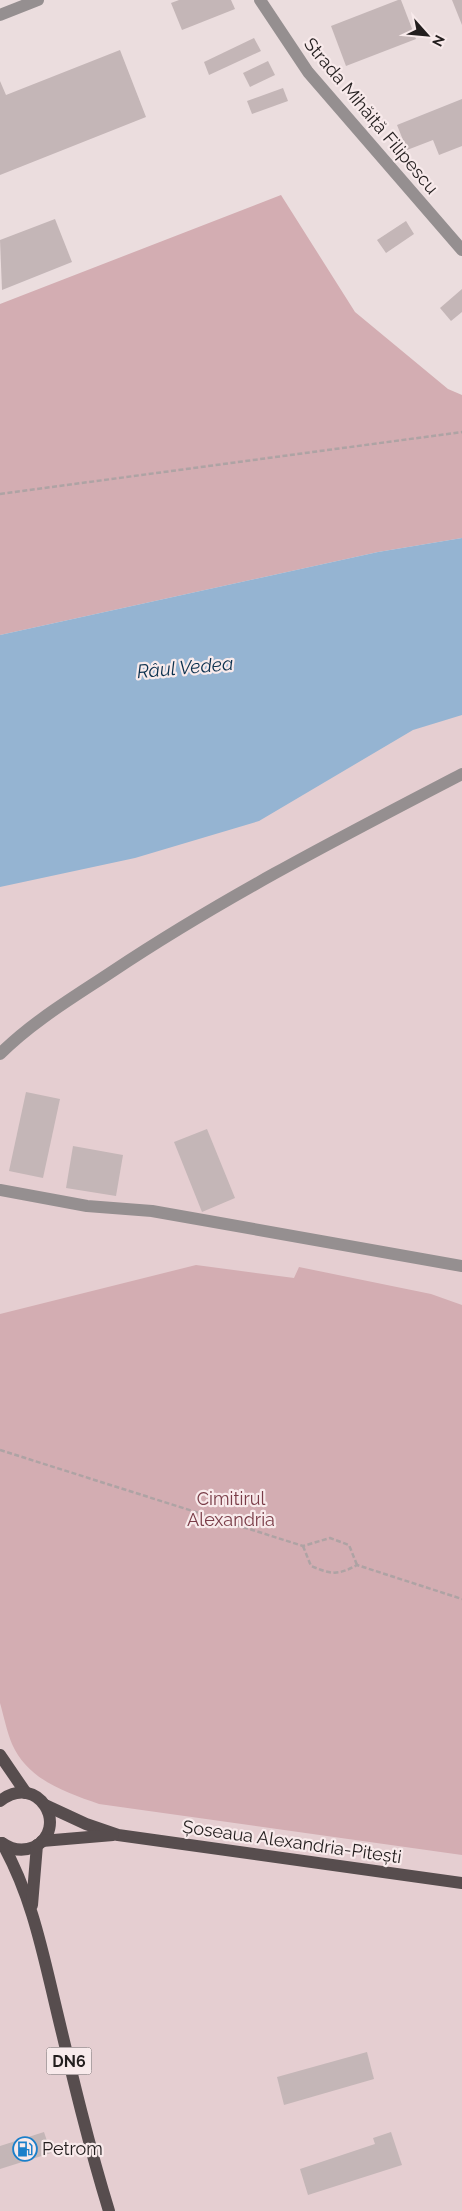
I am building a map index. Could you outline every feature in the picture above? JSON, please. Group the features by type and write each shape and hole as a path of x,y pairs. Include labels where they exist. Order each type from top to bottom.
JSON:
{"main road":[{"path":"0,1755 26,1793"},
{"path":"0,1801 17,1792 26,1793"},
{"name":"Șoseaua Alexandria-Pitești","path":"26,1793 34,1795 45,1805 86,1824 118,1835 462,1883"},
{"name":"DN6","path":"32,1910 40,1843 50,1824 45,1805"},
{"name":"Șoseaua Alexandria-Pitești","path":"40,1843 118,1835"},
{"name":"DN6","path":"1,1842 19,1850 40,1843"},
{"name":"DN6","path":"1,1842 15,1866 32,1910 73,2078 109,2211"}],"street":[{"path":"0,15 38,0"},
{"name":"Strada Mihăiță Filipescu","path":"260,0 308,72 462,250"},
{"path":"0,1054 58,1008 180,926 268,876 462,774"},
{"path":"0,1190 87,1206 152,1211 462,1266"}],"path":[{"path":"0,494 462,432"},
{"path":"0,1450 303,1546 330,1538 349,1545 357,1565"},
{"path":"303,1546 311,1566 330,1573 344,1572 357,1565 462,1599"}],"shaded area":[{"path":"462,572 462,2211 0,2211 0,655"}],"green space":[{"path":"281,195 355,312 448,389 462,395 462,538 378,552 0,635 0,304"},
{"name":"Cimitirul Alexandria","path":"196,1265 294,1278 299,1267 431,1294 462,1305 462,1855 99,1804 73,1795 38,1776 19,1756 12,1744 0,1703 0,1314"}],"water":[{"name":"Râul Vedea","path":"462,538 462,715 413,730 259,821 135,858 0,887 0,635 378,552"}],"building":[{"path":"179,0 231,0 235,9 182,30 171,3"},
{"path":"401,0 416,39 346,66 331,26"},
{"path":"452,0 462,0 462,25"},
{"path":"254,38 261,51 209,75 204,62"},
{"path":"120,50 146,117 0,175 0,81 6,95"},
{"path":"268,61 275,75 250,87 243,73"},
{"path":"283,88 288,101 252,114 247,101"},
{"path":"462,99 462,146 439,155 433,140 407,150 397,125"},
{"path":"55,219 72,262 2,290 0,240"},
{"path":"406,221 414,234 386,253 377,240"},
{"path":"462,289 462,312 451,321 440,308"},
{"path":"26,1092 60,1099 43,1178 9,1171"},
{"path":"207,1129 235,1198 202,1212 174,1142"},
{"path":"73,1146 123,1155 116,1196 66,1188"},
{"path":"367,2052 374,2079 284,2105 277,2077"},
{"name":"Petrom","path":"44,2132 51,2153 0,2169 0,2146"},
{"path":"391,2132 402,2165 308,2195 300,2169 375,2144 373,2138"}],"place":[{"name":"Petrom","path":"25,2149"}]}
